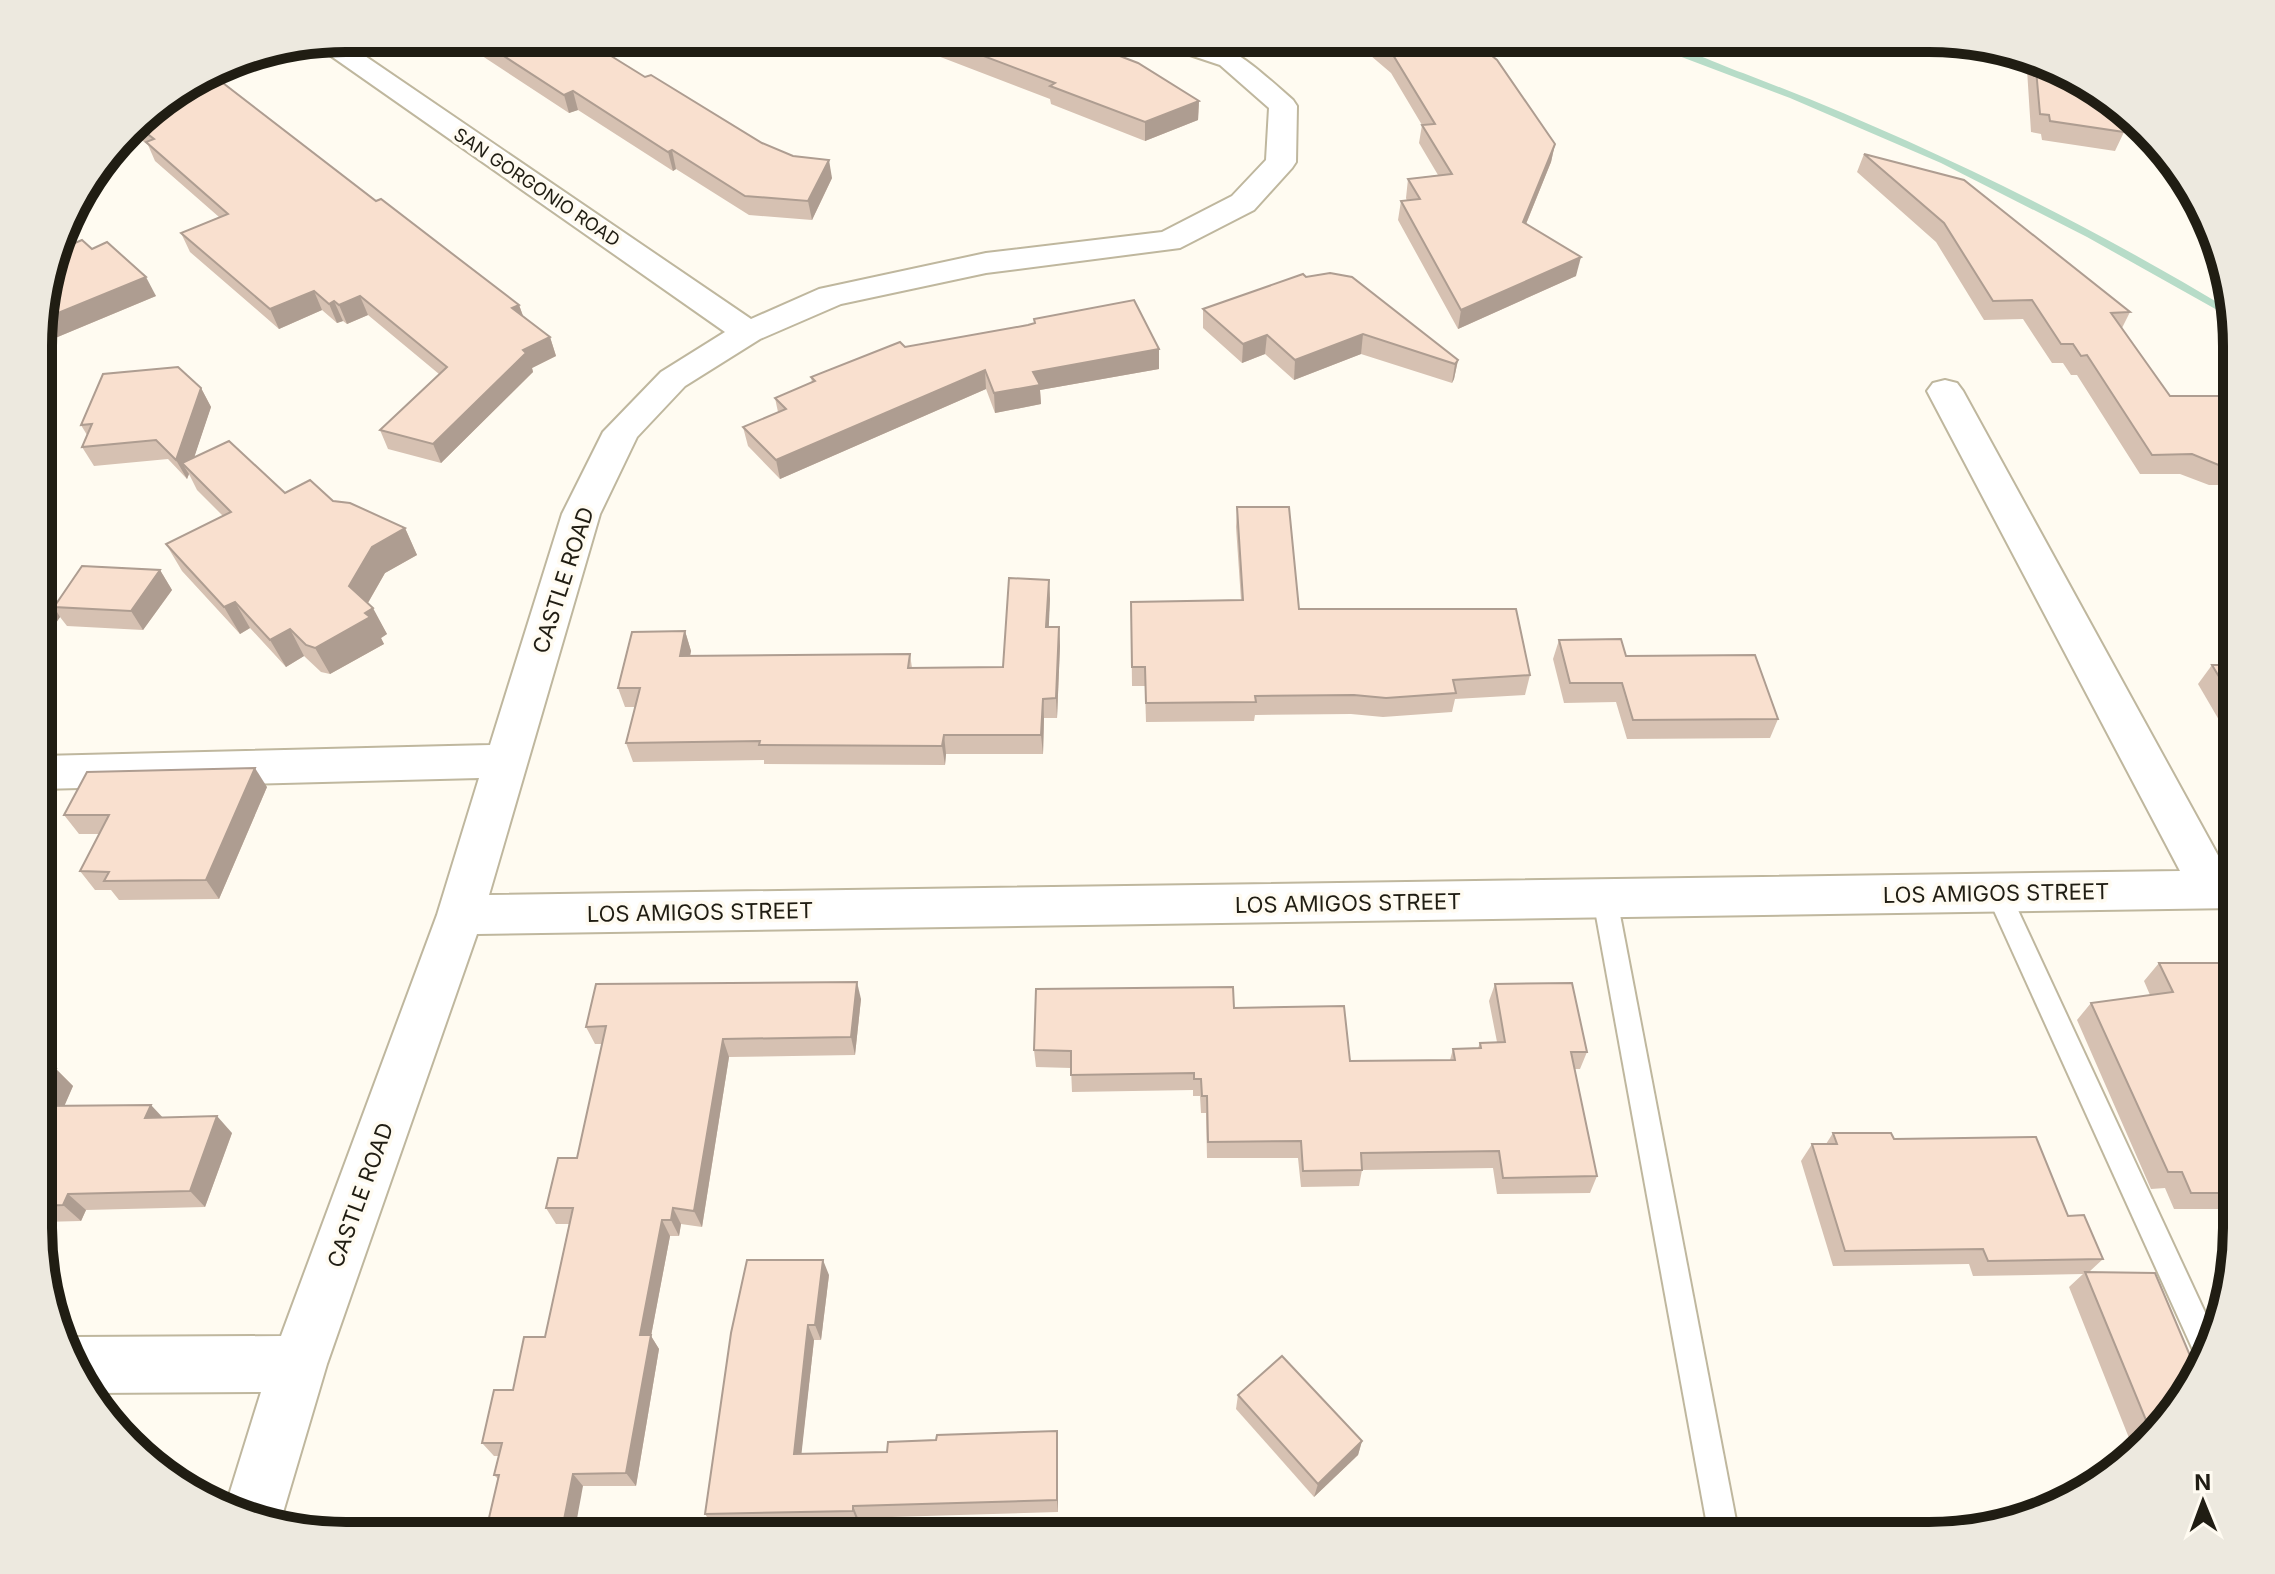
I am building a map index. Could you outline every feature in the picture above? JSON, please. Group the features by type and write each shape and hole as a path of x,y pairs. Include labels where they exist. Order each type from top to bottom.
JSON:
{"street":[{"name":"SAN GORGONIO ROAD","path":"341,52 748,332"},
{"name":"CASTLE ROAD","path":"255,1507 299,1364 460,915 581,514 621,432 673,379 748,332 831,296 986,263 1169,241 1243,203 1281,162 1283,106 1230,59 1209,52"},
{"path":"1945,391 2223,886"},
{"path":"52,772 506,761"},
{"name":"LOS AMIGOS STREET","path":"460,915 2223,890"},
{"path":"86,1365 299,1364"}],"lane":[{"path":"1998,893 2202,1338"},
{"path":"1605,899 1721,1522"}],"building":[{"path":"498,52 605,52 645,77 651,75 762,143 793,156 829,160 808,201 745,196 672,150 668,152 573,91 564,95"},
{"path":"973,52 1109,52 1138,63 1199,101 1145,122 1050,86 1055,83"},
{"path":"1390,52 1487,52 1497,60 1555,144 1523,222 1581,257 1461,310 1401,201 1420,199 1408,179 1452,174 1422,125 1435,124"},
{"path":"2036,72 2076,91 2123,125 2124,132 2050,121 2049,115 2040,114"},
{"path":"220,80 376,201 381,199 519,305 512,308 550,337 523,350 526,353 433,444 380,430 447,367 360,296 339,305 334,301 329,304 314,291 270,309 181,233 228,214 146,142 154,139 145,132 152,125 199,91"},
{"path":"1864,154 1964,180 2130,312 2111,313 2170,396 2223,396 2223,466 2192,454 2152,455 2087,355 2081,356 2073,344 2061,344 2032,300 1993,301 1944,223"},
{"path":"82,240 92,249 107,242 146,277 54,315 70,245"},
{"path":"1330,273 1352,277 1458,360 1455,364 1363,334 1295,360 1267,335 1243,344 1203,309 1303,274 1306,277"},
{"path":"1134,300 1159,349 1033,372 1040,385 994,393 985,370 776,460 743,427 786,409 775,398 815,381 811,377 900,342 905,347 1028,325 1035,323 1034,319"},
{"path":"178,367 201,388 176,460 156,440 82,447 92,424 81,425 103,374"},
{"path":"229,441 285,493 310,480 333,501 350,503 405,528 372,547 349,586 373,608 365,613 370,617 315,648 306,645 290,629 270,640 235,602 224,607 166,544 231,512 182,463"},
{"path":"1237,507 1289,507 1299,609 1516,609 1530,675 1453,680 1456,693 1386,698 1354,695 1255,696 1256,702 1146,703 1145,667 1132,667 1131,602 1243,600"},
{"path":"82,566 160,570 131,611 54,607"},
{"path":"1009,578 1049,580 1046,627 1059,627 1056,698 1043,699 1041,735 944,735 942,746 759,745 760,741 626,743 640,688 618,688 632,632 685,631 680,656 910,654 908,668 1003,667"},
{"path":"1621,639 1626,656 1755,655 1778,719 1633,720 1622,683 1570,683 1559,640"},
{"path":"2212,665 2223,665 2223,683"},
{"path":"255,768 206,880 104,881 109,872 80,871 109,815 64,815 87,772"},
{"path":"2159,963 2223,963 2223,1193 2191,1193 2182,1172 2168,1172 2091,1003 2173,992"},
{"path":"857,982 851,1037 723,1039 694,1211 673,1208 671,1220 662,1220 640,1335 651,1335 626,1473 573,1474 564,1522 488,1522 499,1475 494,1475 502,1443 482,1443 494,1390 513,1390 524,1337 545,1337 573,1208 546,1208 558,1158 577,1158 606,1026 586,1027 596,984"},
{"path":"1572,983 1587,1052 1571,1052 1597,1176 1503,1178 1499,1151 1361,1153 1362,1170 1303,1171 1301,1141 1208,1142 1207,1096 1202,1096 1201,1079 1194,1079 1194,1073 1071,1075 1071,1051 1034,1050 1036,989 1233,987 1234,1008 1344,1006 1350,1061 1455,1060 1453,1049 1481,1048 1480,1043 1505,1042 1495,984"},
{"path":"151,1105 145,1118 217,1116 190,1191 68,1194 63,1205 52,1206 52,1106"},
{"path":"1833,1133 1891,1133 1894,1139 2036,1137 2068,1216 2084,1215 2103,1259 1988,1261 1983,1249 1845,1251 1812,1144 1837,1144"},
{"path":"747,1260 823,1260 815,1325 808,1325 794,1454 887,1452 888,1442 936,1440 937,1435 1057,1431 1057,1500 853,1506 853,1511 705,1514 731,1333"},
{"path":"2085,1272 2155,1273 2192,1360 2148,1424"},
{"path":"1282,1356 1362,1441 1318,1484 1238,1395"}],"waterway":[{"path":"1677,52 1793,96 1944,161 2091,234 2220,309"}]}
